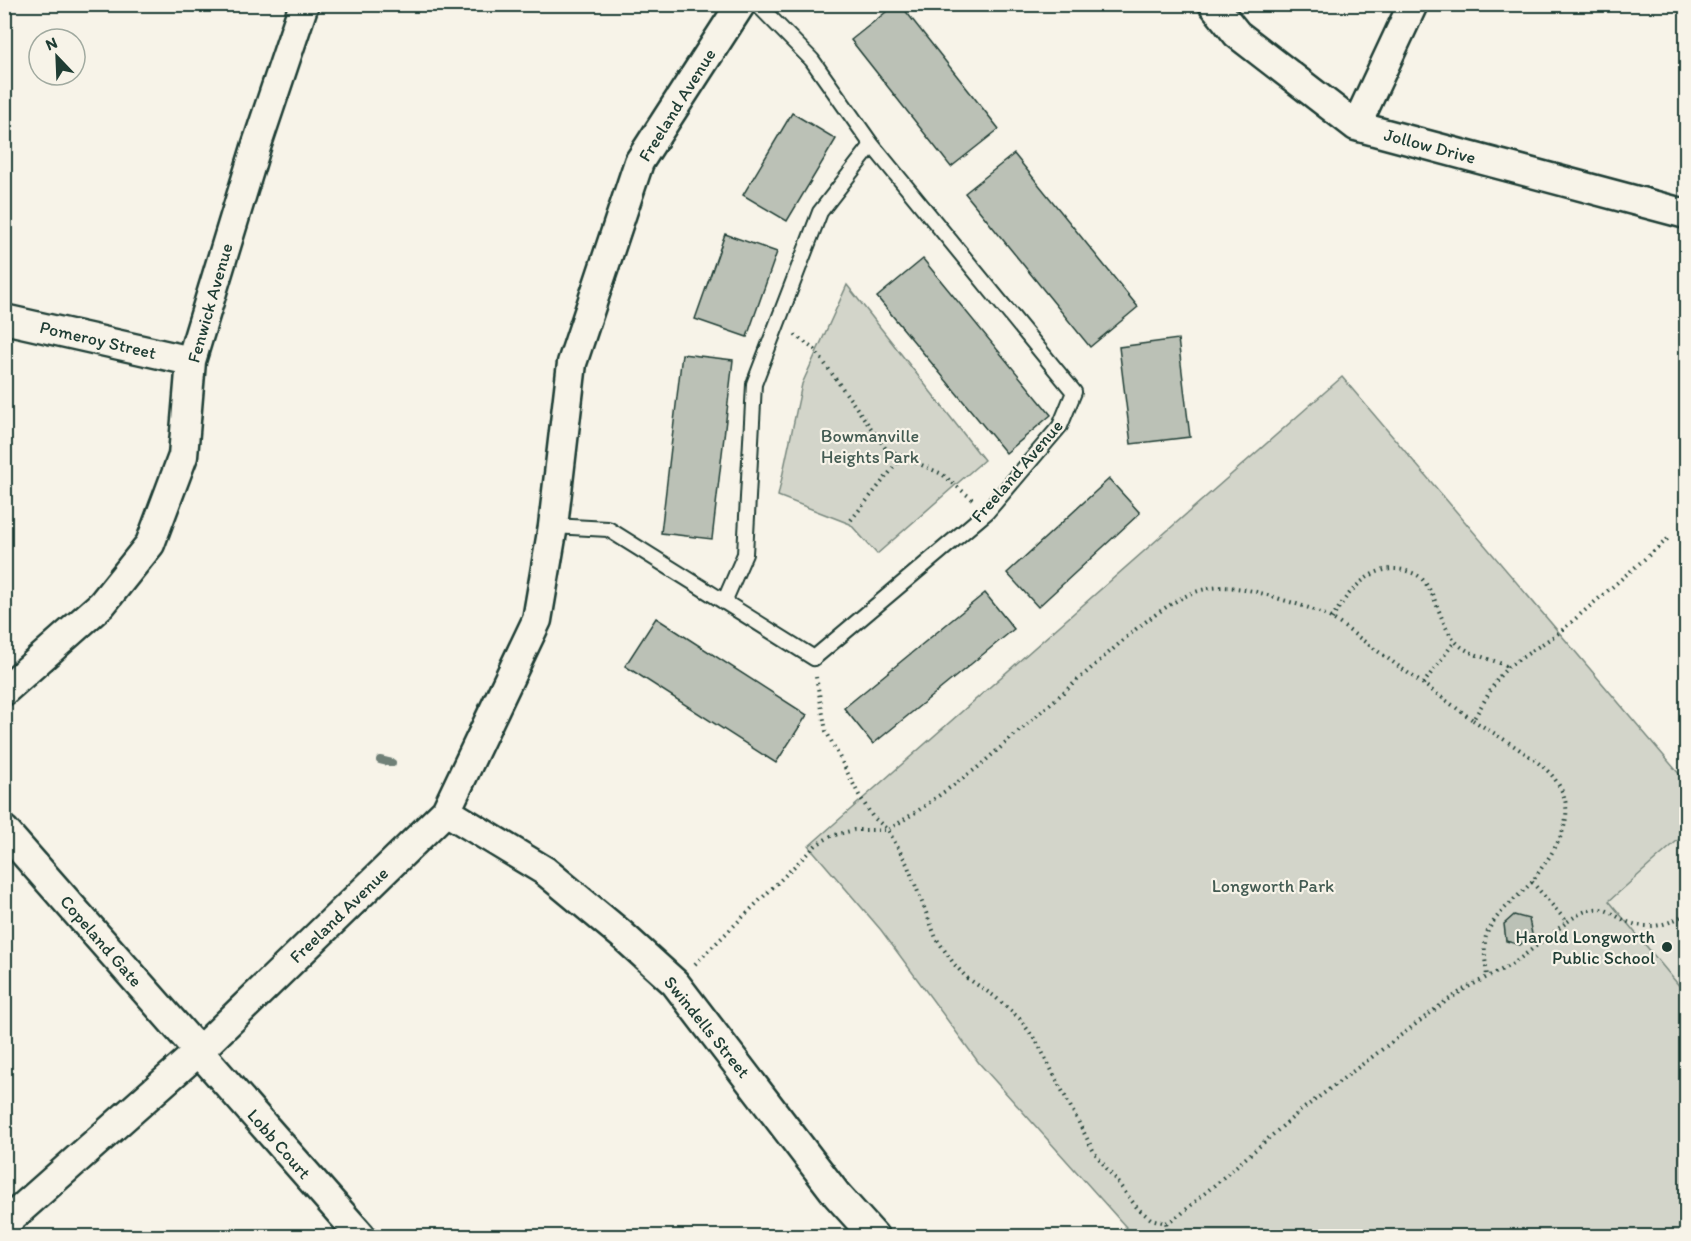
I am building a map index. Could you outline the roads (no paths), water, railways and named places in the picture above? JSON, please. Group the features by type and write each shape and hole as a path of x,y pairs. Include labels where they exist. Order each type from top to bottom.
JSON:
{"street":[{"name":"Fenwick Avenue","path":"4,692 102,604 150,544 183,456 191,361 257,144 304,4"},
{"name":"Freeland Avenue","path":"4,1224 198,1052 447,812 537,620 553,526 573,363 639,162 741,4"},
{"name":"Jollow Drive","path":"1213,4 1237,34 1356,126 1686,214"},
{"path":"1356,126 1413,4"},
{"name":"Pomeroy Street","path":"4,319 191,361"},
{"name":"Swindells Street","path":"447,812 545,871 621,934 675,983 837,1195 874,1236"},
{"name":"Copeland Gate","path":"4,831 198,1052"},
{"name":"Lobb Court","path":"198,1052 361,1236"}],"lane":[{"name":"Freeland Avenue","path":"724,602 814,658 987,512 1060,426 1074,392 872,145 812,60 758,4"},
{"path":"553,526 608,529 724,602 745,554 754,384 820,212 872,145"}],"waterway":[{"path":"380,760 392,763"}],"place":[{"name":"Harold Longworth Public School","path":"1667,947"}],"park label":[{"name":"Bowmanville Heights Park","path":"870,446"},
{"name":"Longworth Park","path":"1273,886"}]}
